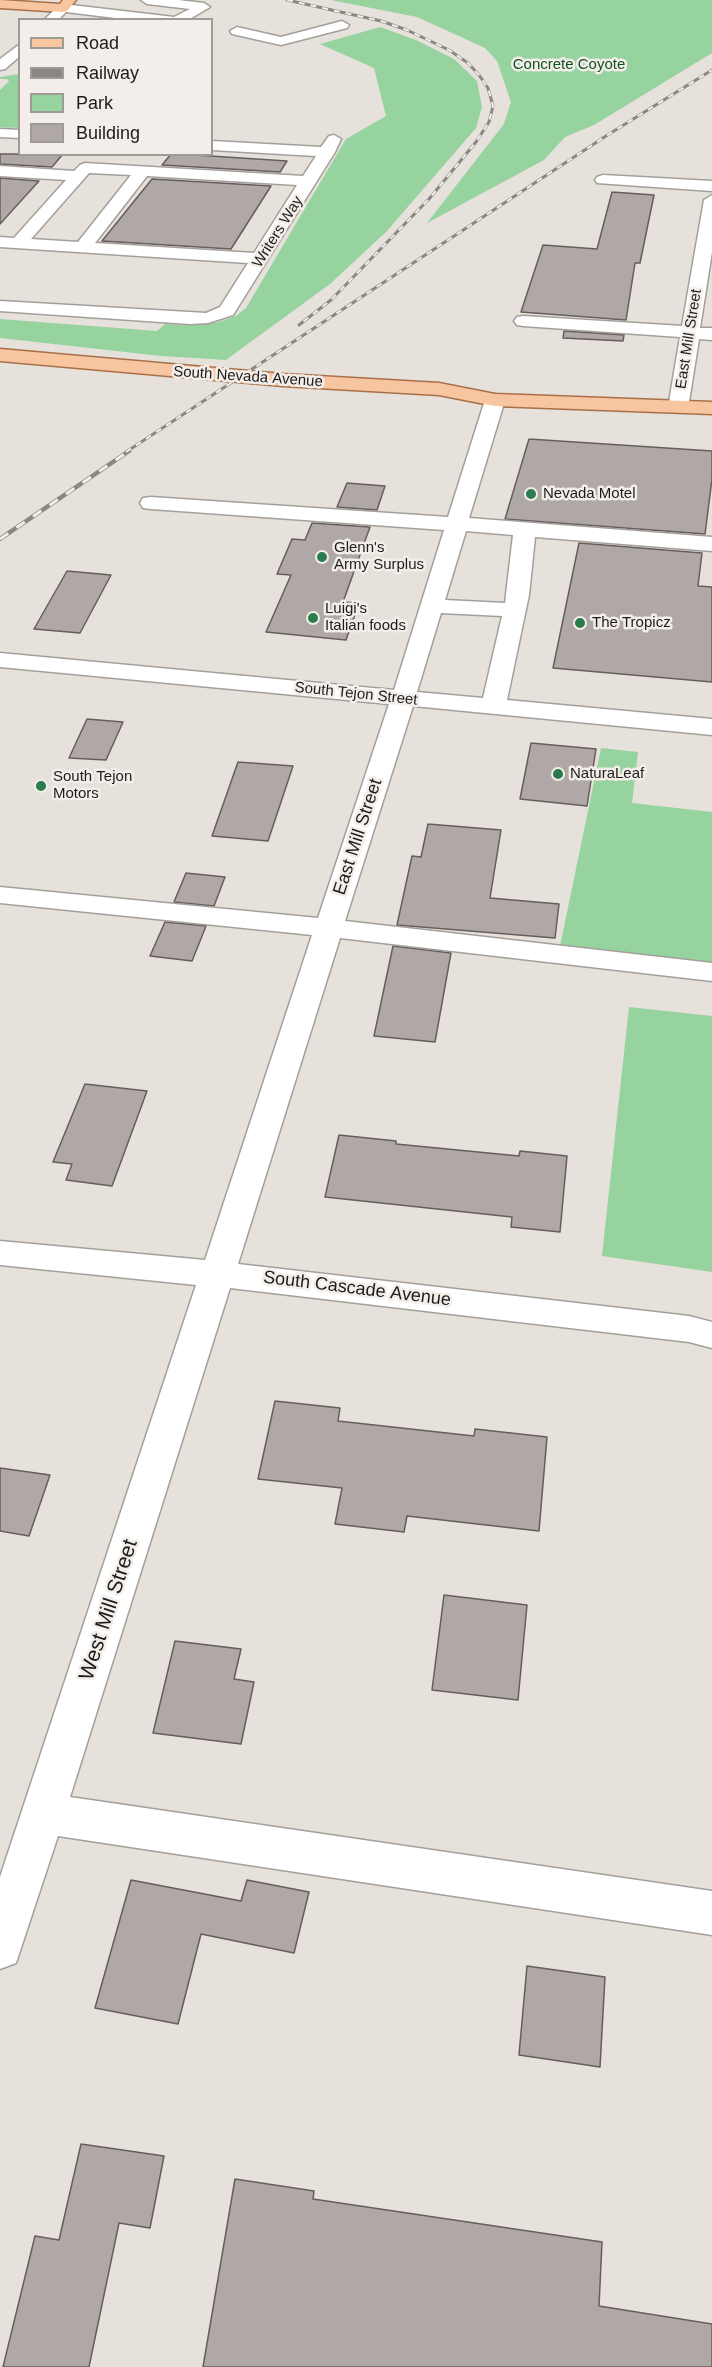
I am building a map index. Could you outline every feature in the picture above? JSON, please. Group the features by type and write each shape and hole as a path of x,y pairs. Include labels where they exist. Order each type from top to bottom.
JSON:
{"main road":[{"path":"0,4 67,4"},
{"name":"South Nevada Avenue","path":"0,355 260,378 439,389 495,400 712,408"},
{"name":"South Nevada Avenue","path":"0,369 224,393 448,408 495,400"}],"street":[{"path":"147,0 209,8 182,18"},
{"path":"52,18 67,4 158,18"},
{"path":"220,32 237,31 281,41 342,25"},
{"path":"0,67 18,50"},
{"path":"0,67 18,70"},
{"path":"0,133 18,134"},
{"name":"Writers Way","path":"0,306 190,319 214,316 230,308 331,145 213,145"},
{"path":"111,169 123,156"},
{"path":"2,166 78,176"},
{"path":"18,243 86,168 309,181"},
{"path":"83,247 143,171"},
{"path":"603,180 712,186"},
{"name":"East Mill Street","path":"678,408 690,332 706,275 712,200"},
{"path":"0,242 261,259"},
{"path":"523,321 712,334"},
{"name":"East Mill Street","path":"218,1273 433,606 495,400"},
{"path":"151,503 712,544"},
{"path":"493,707 514,610 525,529"},
{"path":"433,606 514,610"},
{"name":"South Tejon Street","path":"0,660 712,727"},
{"path":"0,895 328,928 712,972"},
{"name":"South Cascade Avenue","path":"0,1252 218,1273 689,1329 712,1335"},
{"name":"West Mill Street","path":"0,1947 218,1273"},
{"path":"43,1813 712,1913"}],"green space":[{"name":"Concrete Coyote","path":"331,0 712,0 712,53 594,125 565,137 544,160 427,223 504,124 511,102 497,61 485,48 417,17"},
{"path":"380,27 416,40 454,59 477,81 482,107 476,128 387,231 330,284 226,360 161,356 0,338 0,319 157,331 165,324 200,325 219,322 236,316 246,308 346,139 386,116 374,68 320,44"},
{"path":"18,74 18,128 0,127 0,90 9,81 0,79 0,77"},
{"path":"601,748 638,752 632,803 712,812 712,967 559,951"},
{"path":"629,1007 712,1016 712,1272 602,1256"}],"building":[{"path":"0,154 61,156 52,167 0,164"},
{"path":"169,156 287,161 280,172 162,165"},
{"path":"0,178 39,181 0,224"},
{"path":"152,179 271,186 231,249 102,241"},
{"path":"612,192 654,195 640,263 635,263 626,320 521,312 543,245 597,249"},
{"path":"564,331 624,335 623,341 563,338"},
{"path":"529,439 712,451 712,479 705,534 505,519"},
{"path":"347,483 385,486 377,510 337,507"},
{"path":"312,523 370,527 343,602 359,603 346,640 266,632 291,575 277,574 292,539 305,540"},
{"path":"579,543 702,553 698,586 712,587 712,682 553,668"},
{"path":"67,571 111,575 80,633 34,629"},
{"path":"87,719 123,722 106,760 69,758"},
{"name":"NaturaLeaf","path":"531,743 596,749 587,806 520,799"},
{"path":"238,762 293,766 268,841 212,836"},
{"path":"428,824 501,830 490,898 559,904 555,938 397,925 412,856 421,857"},
{"path":"186,873 225,877 214,906 174,902"},
{"path":"165,922 206,926 192,961 150,956"},
{"path":"393,946 451,953 435,1042 374,1036"},
{"path":"85,1084 147,1091 112,1186 66,1180 72,1164 53,1162"},
{"path":"339,1135 396,1141 396,1144 519,1156 520,1151 567,1156 560,1232 511,1227 512,1217 325,1197"},
{"path":"275,1401 340,1408 338,1421 474,1436 475,1429 547,1437 539,1531 407,1516 404,1532 335,1524 342,1488 258,1479"},
{"path":"0,1468 50,1475 29,1536 0,1531"},
{"path":"444,1595 527,1605 518,1700 432,1690"},
{"path":"175,1641 241,1649 234,1679 254,1682 241,1744 153,1733"},
{"path":"131,1880 241,1901 247,1880 309,1892 294,1953 201,1934 178,2024 95,2008"},
{"path":"527,1966 605,1977 600,2067 519,2055"},
{"path":"81,2144 164,2156 150,2228 119,2223 89,2367 3,2367 35,2236 59,2240"},
{"path":"235,2179 314,2191 313,2199 602,2242 599,2306 712,2324 712,2367 203,2367"}],"railway":[{"path":"287,0 381,21 407,30 449,50 468,63 479,75 488,88 493,106 489,122 476,142 429,199 331,300 299,325"},
{"path":"126,452 606,136 712,70"},
{"path":"0,539 129,451"}],"place":[{"name":"Nevada Motel","path":"531,494"},
{"name":"Glenn's Army Surplus","path":"322,557"},
{"name":"Luigi's Italian foods","path":"313,618"},
{"name":"The Tropicz","path":"580,623"},
{"name":"NaturaLeaf","path":"558,774"},
{"name":"South Tejon Motors","path":"41,786"}]}
